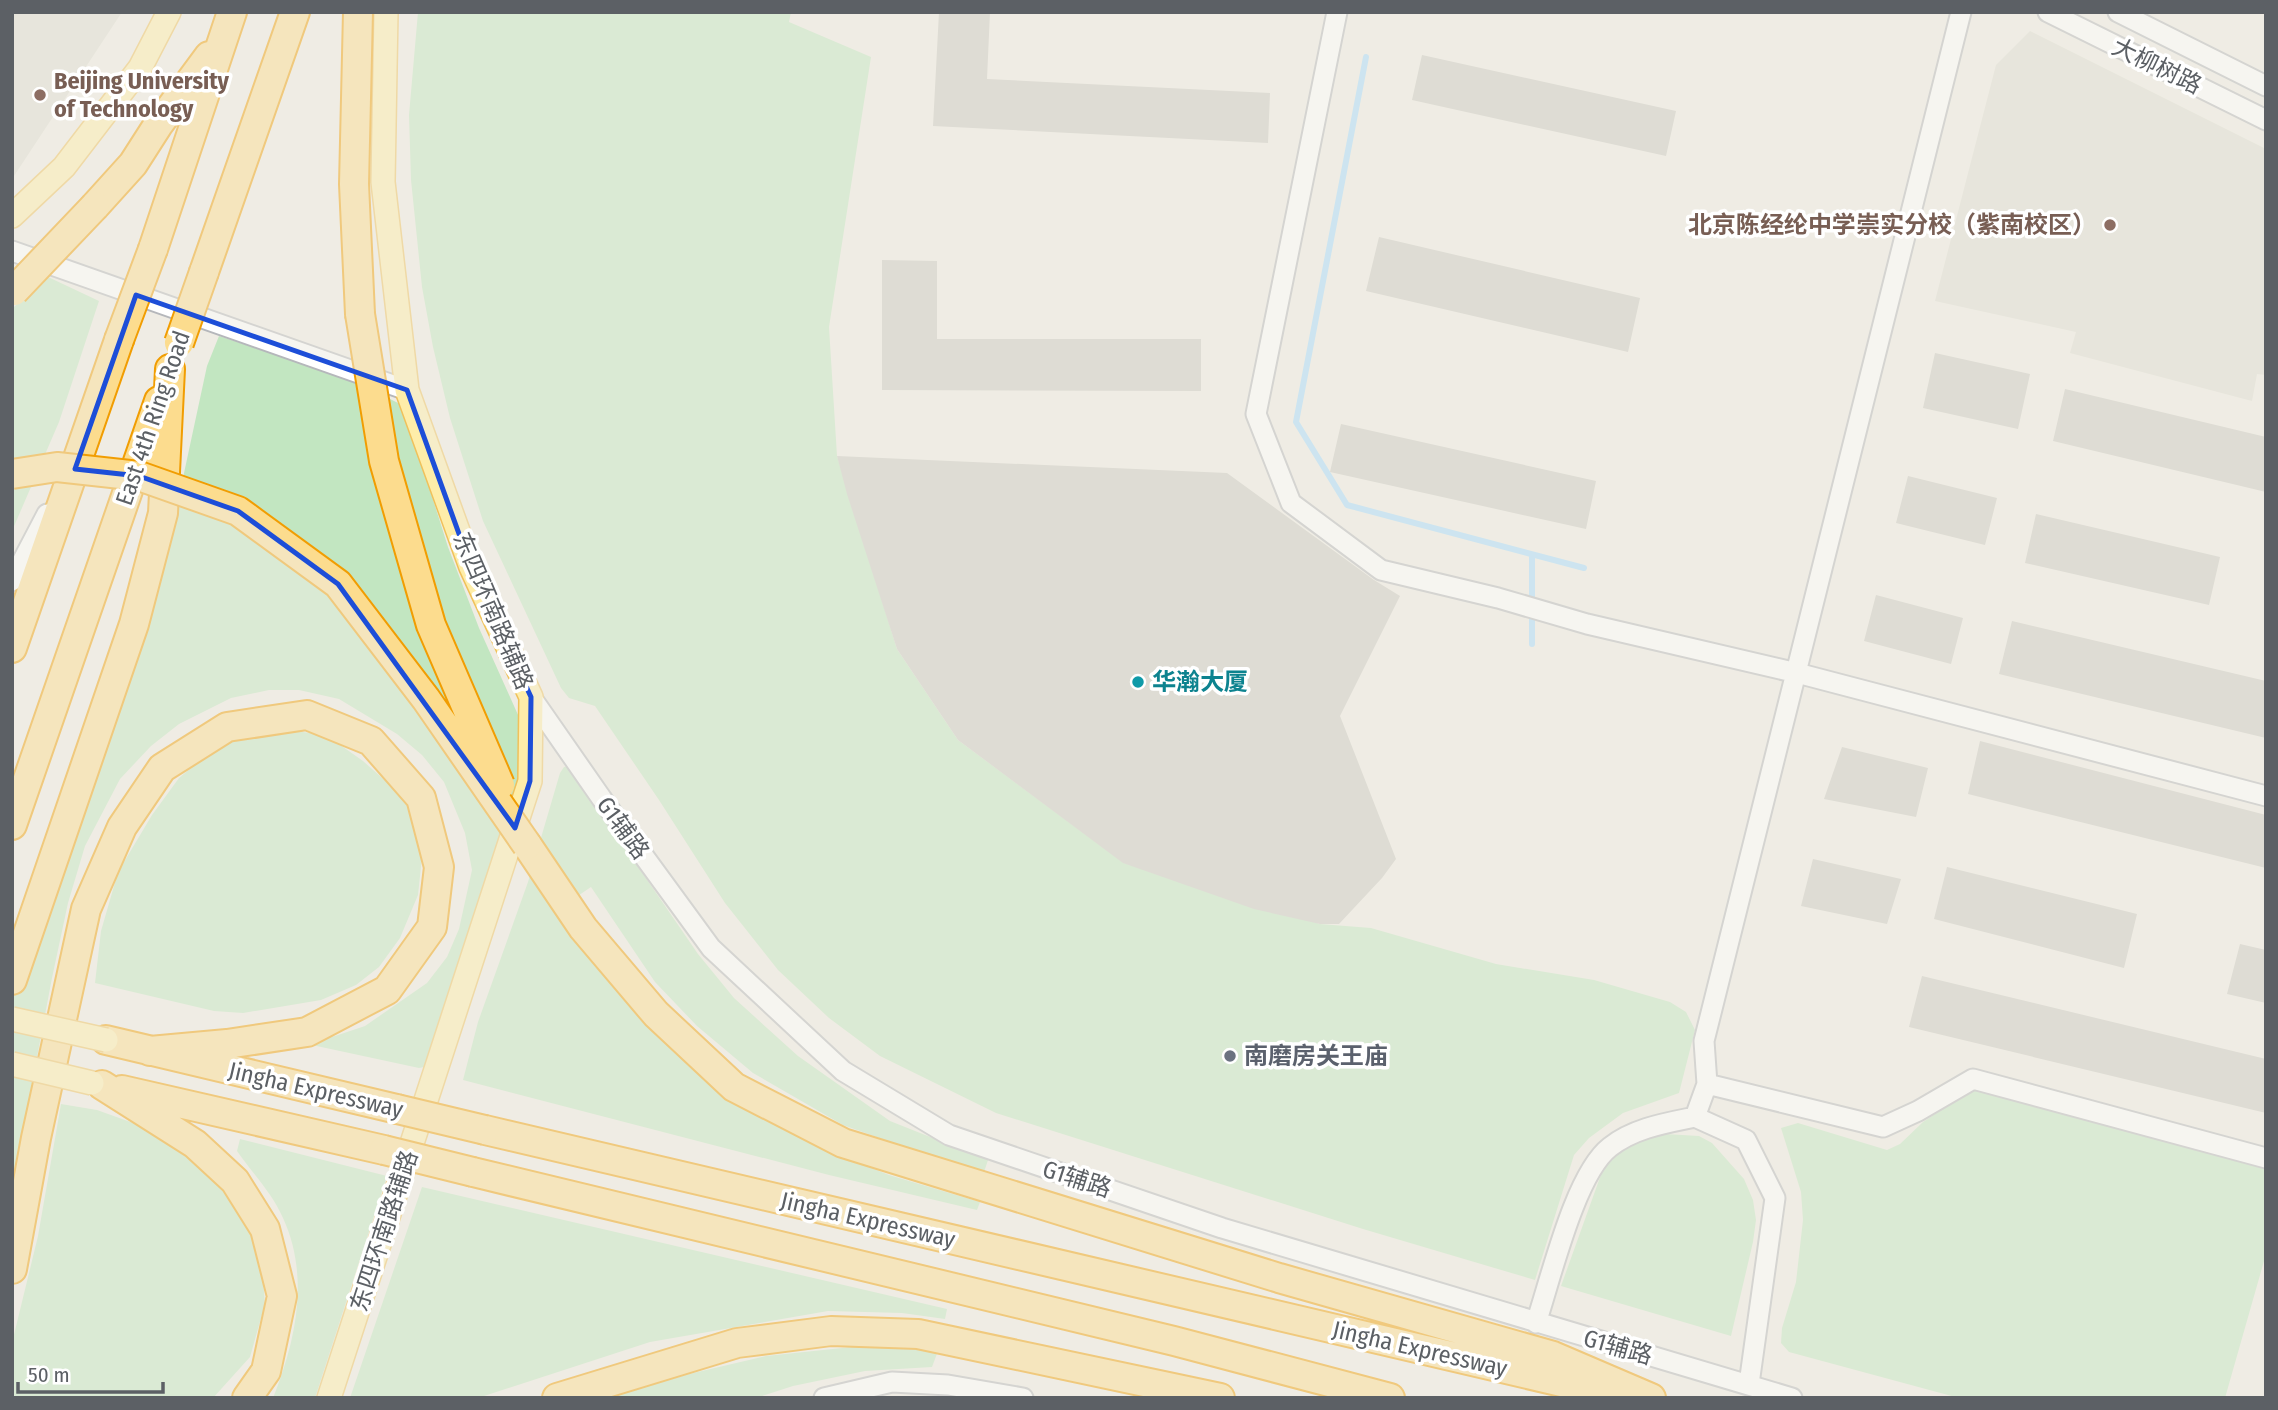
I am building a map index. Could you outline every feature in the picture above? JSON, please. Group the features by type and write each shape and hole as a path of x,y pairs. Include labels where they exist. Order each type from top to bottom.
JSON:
{"highway":[{"name":"East 4th Ring Road","path":"12,825 295,12"},
{"path":"358,12 354,184 360,314 384,461 430,625 527,845"},
{"path":"13,292 133,164 228,25"},
{"path":"12,648 153,249 228,25"},
{"path":"12,980 134,624 160,526 175,356"},
{"path":"12,474 57,467 139,476 239,511 338,584 426,699 583,928 656,1014 734,1087 843,1143 1279,1278 1553,1356 1651,1398"},
{"path":"12,1269 36,1138 86,909 122,827 162,768 227,727 307,715 371,741 421,798 439,867 432,927 387,990 307,1032 227,1044 150,1051"},
{"name":"Jingha Expressway","path":"106,1040 1630,1398"},
{"path":"97,1084 195,1144 235,1181 265,1229 282,1296 266,1371 247,1398"},
{"name":"Jingha Expressway","path":"97,1084 384,1150 1174,1340 1390,1398"},
{"path":"556,1398 737,1343 831,1331 918,1334 1220,1398"}],"main road":[{"path":"12,216 64,167 140,68 169,12"},
{"name":"东四环南路辅路","path":"329,1398 530,781 531,697 471,567 407,390 383,182 386,12"},
{"path":"12,1019 106,1040"},
{"path":"12,1064 97,1084"}],"street":[{"path":"1337,12 1256,414 1291,503 1381,570 1498,598 1565,618 1797,673 2266,796"},
{"path":"1695,1117 1707,1084 1704,1041 1961,12"},
{"name":"大柳树路","path":"2048,12 2266,120"},
{"name":"大柳树路","path":"2118,12 2266,86"},
{"path":"12,251 407,390"},
{"path":"12,581 82,448"},
{"name":"G1辅路","path":"531,697 711,948 843,1071 949,1135 1222,1228 1792,1398"},
{"path":"1707,1084 1883,1128 1973,1079 2266,1158"},
{"path":"1536,1323 1587,1173 1610,1147 1646,1128 1695,1117 1746,1140 1775,1198 1749,1384"},
{"path":"824,1398 892,1382 948,1385 1023,1398"}],"highlighted area":[{"path":"136,295 407,390 471,567 531,697 530,781 515,828 338,584 238,511 139,476 75,469"}],"shaded area":[{"name":"Beijing University of Technology","path":"12,12 122,12 12,179"},
{"name":"北京陈经纶中学崇实分校（紫南校区）","path":"2030,31 2266,149 2266,375 2257,374 2252,401 2070,353 2076,332 1935,301 1996,65"}],"green space":[{"path":"418,12 791,12 789,22 871,57 829,327 837,456 897,649 958,740 1124,863 1320,924 1371,928 1496,964 1594,980 1670,1002 1686,1012 1695,1030 1679,1093 1623,1113 1589,1138 1574,1155 1535,1280 1363,1229 996,1113 880,1056 829,1018 778,970 725,903 595,706 569,698 561,688 483,521 450,418 422,287 411,180 409,115"},
{"path":"46,276 99,301 59,422 12,531 12,309"},
{"path":"219,336 354,381 400,404 413,436 448,547 479,628 523,726 525,759 501,839 424,1067 419,1068 298,1042 335,1036 365,1026 427,983 447,957 459,929 472,870 465,833 444,782 422,755 397,734 339,699 299,690 269,690 231,698 179,724 151,746 120,779 85,846 68,903 52,978 26,1115 12,1211 12,999 172,529 207,366"},
{"path":"271,728 326,735 363,761 406,799 423,848 418,895 400,938 379,967 356,985 321,1000 243,1013 214,1011 95,983 101,931 118,872 152,815 179,778 222,742"},
{"path":"569,766 698,954 734,998 798,1056 890,1121 988,1160 983,1175 843,1125 753,1073 697,1026 655,982 591,887 560,908 758,1114 819,1148 889,1175 980,1202 977,1210 829,1175 463,1080 478,1022 528,882 560,773 564,767"},
{"path":"1976,1087 2266,1162 2266,1254 2225,1398 1959,1398 1789,1352 1781,1343 1782,1328 1796,1282 1803,1220 1801,1192 1781,1128 1798,1123 1887,1150 1900,1144 1923,1122"},
{"path":"61,1104 97,1110 136,1124 186,1152 231,1194 261,1252 265,1304 250,1357 213,1398 12,1398 12,1343 38,1236"},
{"path":"1665,1134 1699,1136 1712,1143 1744,1179 1753,1200 1756,1220 1753,1242 1731,1336 1561,1286 1603,1169 1621,1151 1638,1142"},
{"path":"240,1139 387,1176 315,1398 273,1398 288,1354 297,1308 296,1263 291,1240 279,1209 237,1151"},
{"path":"422,1187 947,1309 945,1319 902,1313 828,1311 650,1342 478,1398 350,1398"},
{"path":"861,1346 938,1351 932,1367 865,1371 793,1386 756,1398 607,1398 689,1374 766,1356"}],"building":[{"path":"939,12 990,12 987,79 1270,93 1268,143 933,126"},
{"path":"1422,55 1676,111 1666,156 1412,100"},
{"path":"1379,237 1640,298 1628,352 1366,291"},
{"path":"882,260 937,261 937,339 1201,339 1201,391 882,390"},
{"path":"1935,353 2030,374 2018,429 1923,408"},
{"path":"2065,389 2266,437 2266,492 2053,441"},
{"path":"1341,424 1596,481 1586,529 1330,472"},
{"name":"华瀚大厦","path":"837,456 1227,473 1400,596 1340,716 1396,859 1382,878 1339,924 1320,924 1254,909 1123,863 958,740 897,649"},
{"path":"1908,476 1997,498 1985,545 1896,523"},
{"path":"2036,514 2220,557 2209,605 2025,563"},
{"path":"1876,595 1963,618 1951,664 1864,641"},
{"path":"2012,621 2266,681 2266,738 1999,674"},
{"path":"1980,741 2266,815 2266,868 1968,794"},
{"path":"1842,747 1928,768 1916,817 1824,799"},
{"path":"1813,859 1901,879 1887,924 1801,906"},
{"path":"1947,867 2137,914 2124,968 1934,919"},
{"path":"2240,944 2266,950 2266,1003 2227,994"},
{"path":"1922,976 2266,1059 2266,1113 1909,1027"}],"waterway":[{"path":"1366,57 1296,422 1347,505 1584,568"},
{"path":"1532,555 1532,644"}],"place":[{"name":"Beijing University of Technology","path":"40,95"},
{"name":"北京陈经纶中学崇实分校（紫南校区）","path":"2110,225"},
{"name":"华瀚大厦","path":"1138,682"},
{"name":"南磨房关王庙","path":"1230,1056"}]}
